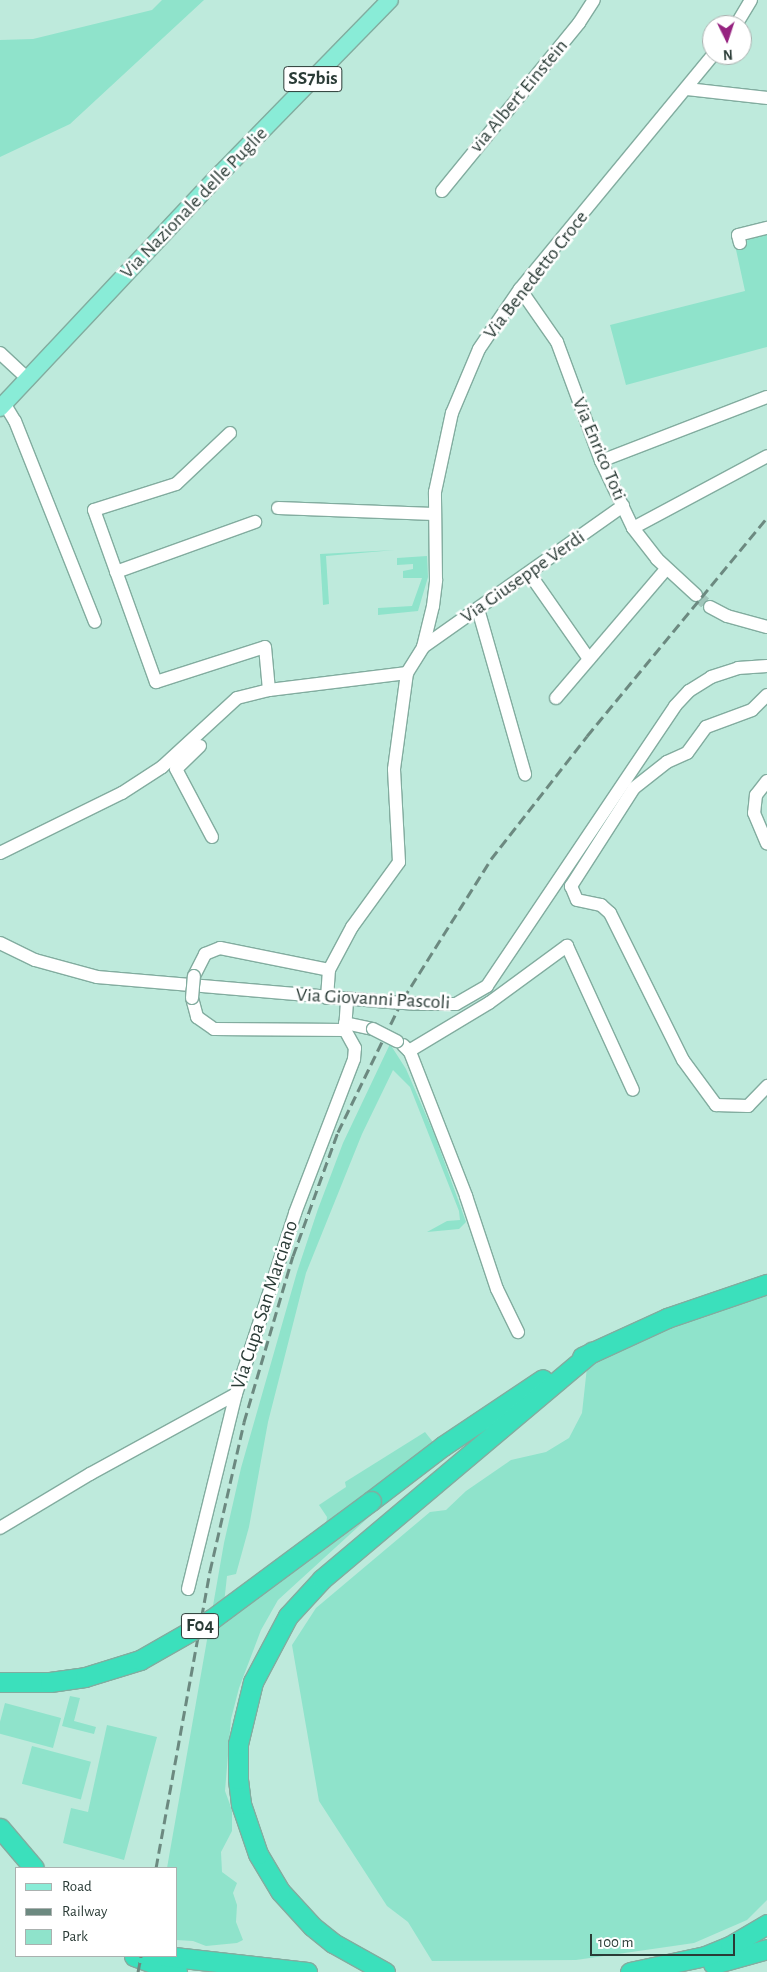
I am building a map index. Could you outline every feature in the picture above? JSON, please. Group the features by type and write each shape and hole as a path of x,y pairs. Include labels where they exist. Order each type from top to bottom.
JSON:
{"highway":[{"path":"385,1972 333,1943 312,1926 280,1892 258,1854 241,1804 238,1779 238,1744 253,1682 271,1644 288,1616 322,1579 592,1352 667,1318 767,1284"},
{"name":"F04","path":"0,1682 50,1682 85,1677 140,1660 162,1649 239,1600 508,1401 592,1352"},
{"path":"0,1828 33,1867"},
{"path":"630,1972 705,1956 730,1946 767,1924"},
{"path":"678,1972 767,1949"},
{"path":"137,1957 177,1972"},
{"path":"174,1957 307,1972"}],"main road":[{"name":"Via Nazionale delle Puglie","path":"2,405 390,0"}],"street":[{"name":"via Albert Einstein","path":"442,190 580,23 594,0"},
{"path":"742,15 751,0"},
{"name":"Via Benedetto Croce","path":"328,998 329,970 352,927 399,862 394,769 407,673 424,647 436,580 434,514 441,453 452,413 479,349 520,289 705,65"},
{"path":"686,89 767,98"},
{"path":"740,243 738,235 767,228"},
{"name":"Via Enrico Toti","path":"520,289 557,342 601,461 633,528 666,569 696,596"},
{"path":"0,353 27,378"},
{"path":"601,461 767,397"},
{"path":"2,405 15,421 95,622"},
{"path":"230,433 176,484 94,510 156,682 265,647 269,690"},
{"path":"633,528 767,456"},
{"name":"Via Giuseppe Verdi","path":"424,647 623,506"},
{"path":"278,508 434,514"},
{"path":"116,572 255,522"},
{"path":"556,698 666,569"},
{"path":"529,573 589,659"},
{"path":"710,607 727,616 767,627"},
{"path":"478,609 525,774"},
{"name":"Via Giovanni Pascoli","path":"0,943 35,960 96,978 347,1000 415,1004 456,1004 487,986 675,706 689,691 711,677 738,668 767,666"},
{"path":"0,853 122,793 162,767 224,712 237,698 269,690 407,673"},
{"path":"767,696 752,710 706,728 687,753 667,762 634,788 571,886 577,900 601,905 610,913 683,1060 716,1105 748,1106 767,1086"},
{"path":"212,837 176,769 211,735 224,712"},
{"path":"767,781 756,795 754,813 767,843"},
{"path":"409,1051 489,1003 567,946 633,1090"},
{"path":"329,970 220,948 205,954 194,976 192,998 196,1017 214,1029 345,1026 373,1030 397,1041 409,1051 466,1196 497,1289 518,1332"},
{"path":"345,1026 347,1000"},
{"name":"Via Cupa San Marciano","path":"188,1589 236,1394 295,1213 354,1059 355,1048 345,1026"},
{"path":"0,1528 90,1474 236,1394"}],"green space":[{"path":"162,0 204,0 70,124 0,157 0,40 33,39 152,10"},
{"path":"767,233 767,347 626,385 610,325 745,291 735,245"},
{"path":"395,550 326,556 329,604 323,605 320,554"},
{"path":"427,556 428,577 418,611 378,615 378,608 412,606 422,578 403,578 403,571 413,569 413,564 397,565 397,558"},
{"path":"390,1044 406,1069 435,1136 466,1222 459,1229 427,1232 447,1221 460,1220 459,1211 410,1087 393,1070 362,1134 306,1273 268,1422 249,1527 236,1574 227,1576 222,1622 323,1548 327,1517 319,1505 346,1487 345,1482 425,1432 433,1442 370,1516 278,1600 261,1630 239,1688 231,1719 225,1791 232,1810 232,1831 221,1852 222,1872 237,1883 233,1893 237,1905 236,1922 243,1940 237,1943 206,1946 193,1941 178,1940 178,1867 167,1867 224,1543 241,1468 297,1272 343,1143"},
{"path":"767,1292 767,1900 747,1920 694,1943 576,1960 432,1961 408,1922 387,1906 319,1801 292,1645 316,1608 430,1512 446,1510 466,1491 511,1460 546,1452 569,1438 582,1413 587,1367 651,1334"},
{"path":"70,1696 80,1698 74,1721 96,1727 94,1734 62,1726"},
{"path":"5,1703 61,1718 53,1748 0,1734 0,1722"},
{"path":"107,1725 157,1737 124,1860 63,1843 71,1808 88,1812"},
{"path":"32,1746 91,1762 81,1799 22,1784"}],"tunnel":[{"path":"696,595 710,607"}],"railway":[{"path":"156,1867 210,1571 244,1422 293,1256 338,1132 403,999 491,859 587,736 767,518"},
{"path":"138,1972 141,1957"}]}
